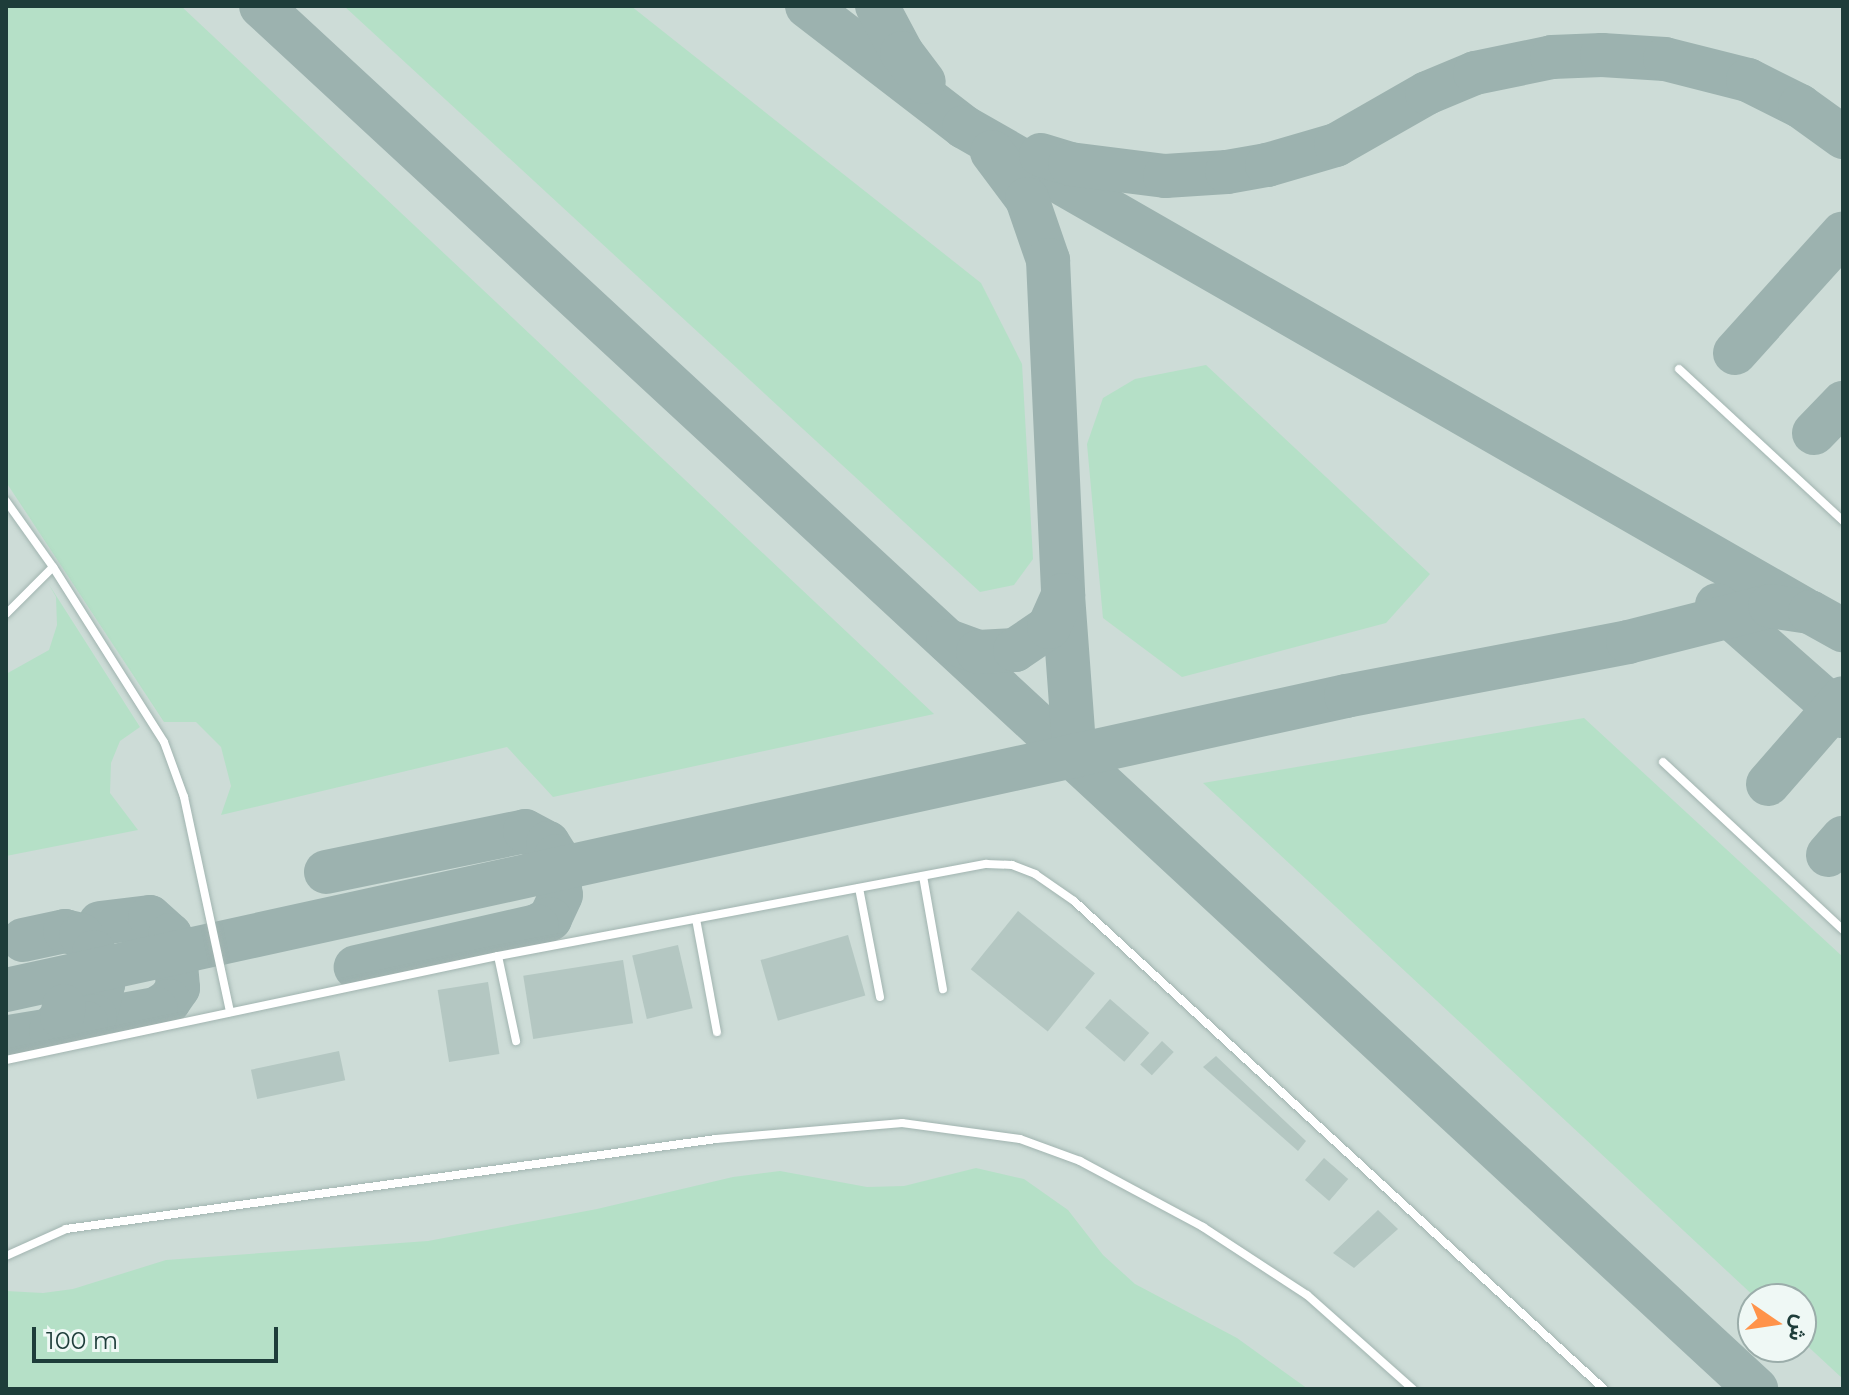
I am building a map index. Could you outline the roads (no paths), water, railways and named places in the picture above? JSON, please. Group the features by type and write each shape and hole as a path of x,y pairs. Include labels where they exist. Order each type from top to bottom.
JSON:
{"lane":[{"path":"1679,369 1843,521"},
{"path":"6,501 152,719 175,769 230,1012"},
{"path":"6,614 53,567"},
{"path":"1663,762 1843,930"},
{"path":"6,1060 498,956 986,864 1012,865 1035,874 1074,901 1604,1389"},
{"path":"923,876 943,989"},
{"path":"859,888 880,997"},
{"path":"696,919 717,1032"},
{"path":"498,956 516,1041"},
{"path":"6,1256 66,1229 716,1139 902,1123 1020,1139 1080,1161 1203,1227 1307,1295 1413,1389"}]}
